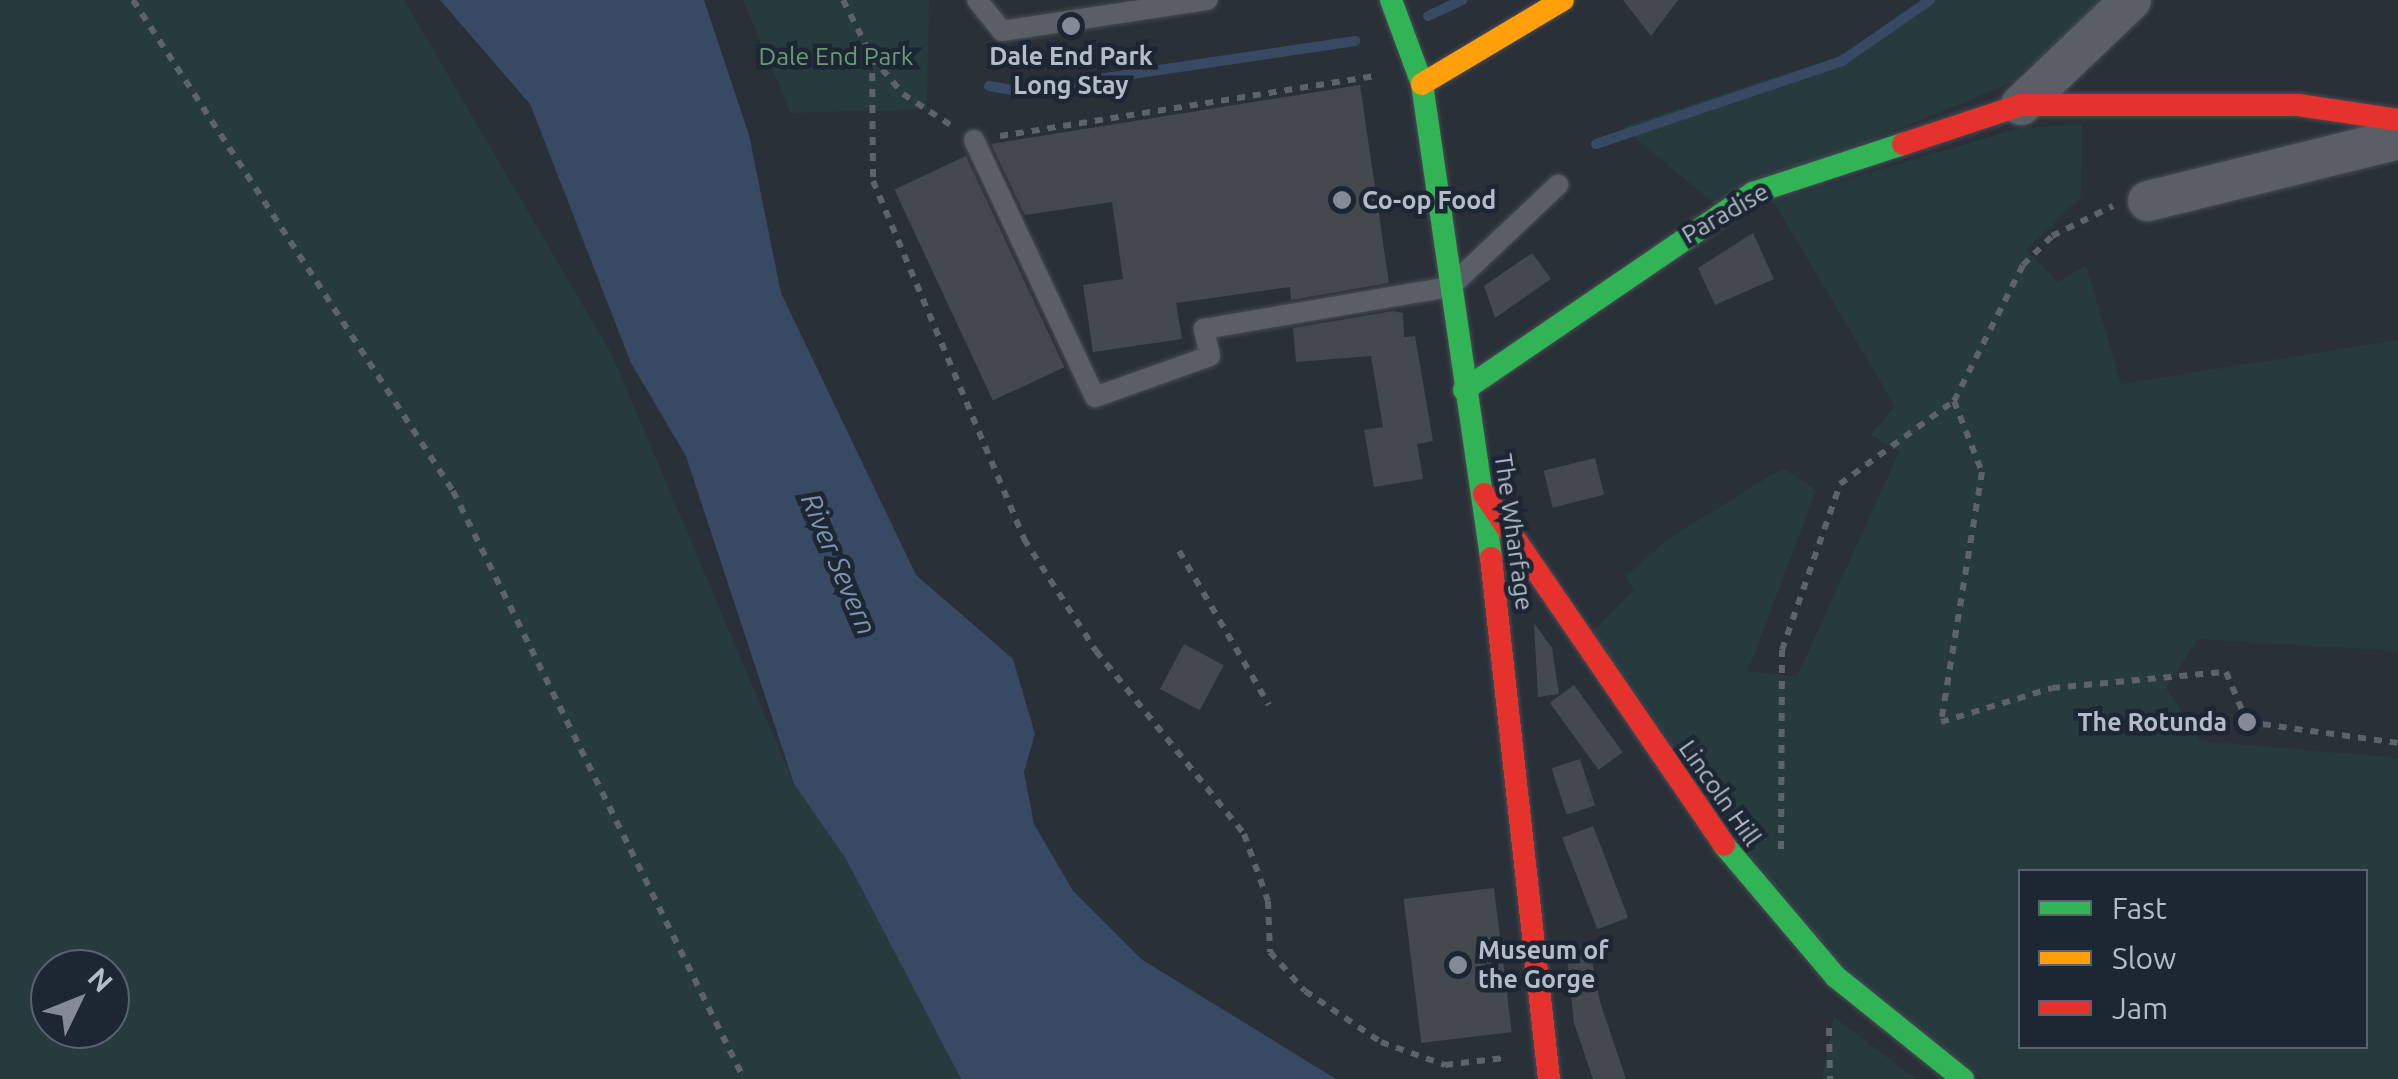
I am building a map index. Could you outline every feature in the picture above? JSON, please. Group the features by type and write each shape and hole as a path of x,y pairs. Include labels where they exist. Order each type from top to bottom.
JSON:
{"street":[{"name":"The Wharfage","path":"1391,0 1418,77 1464,390 1484,494 1549,1079"},
{"path":"1418,77 1563,0"},
{"name":"Paradise","path":"2021,105 2132,0"},
{"name":"Paradise","path":"1464,390 1752,193 2021,105 2298,105 2398,120"},
{"path":"2148,201 2398,139"},
{"name":"Lincoln Hill","path":"1484,494 1782,920 1836,977 1964,1079"}],"lane":[{"path":"977,0 1002,31 1208,0"},
{"path":"974,140 1095,397 1210,356 1204,329 1450,287 1558,185"}],"path":[{"path":"133,0 453,491 744,1079"},
{"path":"843,0 872,56 903,94 974,140 1418,77"},
{"path":"872,56 873,181 1024,538 1096,651 1244,834 1268,901 1270,952 1306,991 1381,1042 1445,1064 1544,1053"},
{"path":"1782,920 1782,650 1840,484 1954,401 2024,265 2081,218 2148,201"},
{"path":"1954,401 1982,472 1941,722 2052,688 2226,672 2247,722 2398,744"},
{"path":"1180,551 1269,705"}],"green space":[{"path":"0,0 404,0 612,355 794,784 846,859 961,1079 0,1079"},
{"name":"Dale End Park","path":"743,0 929,0 927,109 791,113"},
{"path":"1930,0 2105,0 2009,84 1715,204 1622,127 1836,57"},
{"path":"2082,125 2081,197 2026,250 2058,282 2086,265 2121,384 2398,340 2398,651 2198,639 2166,688 2201,741 2398,758 2398,1079 1983,1079 1816,949 1593,632 1634,590 1625,577 1668,539 1783,468 1816,490 1748,671 1797,677 1899,452 1871,435 1895,406 1773,201 2020,128"},
{"path":"1834,1017 1916,1079 1822,1079"}],"water":[{"name":"River Severn","path":"440,0 704,0 749,135 781,293 916,575 1013,659 1035,734 1024,772 1034,824 1073,891 1141,959 1336,1079 961,1079 846,859 794,784 686,456 631,363 530,104"}],"building":[{"path":"1623,0 1678,0 1651,36"},
{"path":"1360,85 1389,283 1291,300 1290,287 1176,303 1182,339 1093,352 1083,285 1123,279 1112,202 1025,215 991,144"},
{"path":"966,156 1064,367 993,401 894,189"},
{"path":"1753,233 1774,279 1715,305 1698,268"},
{"path":"1532,253 1551,279 1495,318 1484,286"},
{"path":"1393,311 1403,313 1404,337 1415,336 1433,441 1417,444 1423,479 1374,487 1364,430 1383,427 1371,356 1296,362 1293,328"},
{"path":"1595,458 1604,495 1553,508 1544,471"},
{"path":"1534,623 1552,648 1559,694 1538,697"},
{"path":"1184,644 1224,665 1200,710 1160,689"},
{"path":"1574,685 1623,752 1599,770 1550,703"},
{"path":"1580,759 1595,806 1567,815 1551,768"},
{"path":"1593,826 1628,917 1597,929 1562,838"},
{"name":"Museum of the Gorge","path":"1494,888 1512,1032 1421,1043 1404,899"},
{"path":"1589,945 1600,1002 1626,1079 1593,1079 1574,1023 1566,949"}],"waterway":[{"path":"1428,16 1462,0"},
{"path":"1596,144 1842,61 1930,0"},
{"path":"989,86 1017,91 1355,41"}],"traffic: fast":[{"path":"1391,0 1422,84 1491,558"},
{"path":"1464,390 1753,193 1903,144"},
{"path":"1724,845 1836,977 1963,1079"}],"traffic: slow":[{"path":"1422,84 1563,0"}],"traffic: jam":[{"path":"1903,144 2021,105 2298,105 2398,120"},
{"path":"1484,494 1724,845"},
{"path":"1491,558 1549,1079"}],"place":[{"name":"Dale End Park Long Stay","path":"1071,26"},
{"name":"Co-op Food","path":"1342,200"},
{"name":"The Rotunda","path":"2247,722"},
{"name":"Museum of the Gorge","path":"1458,965"}]}
